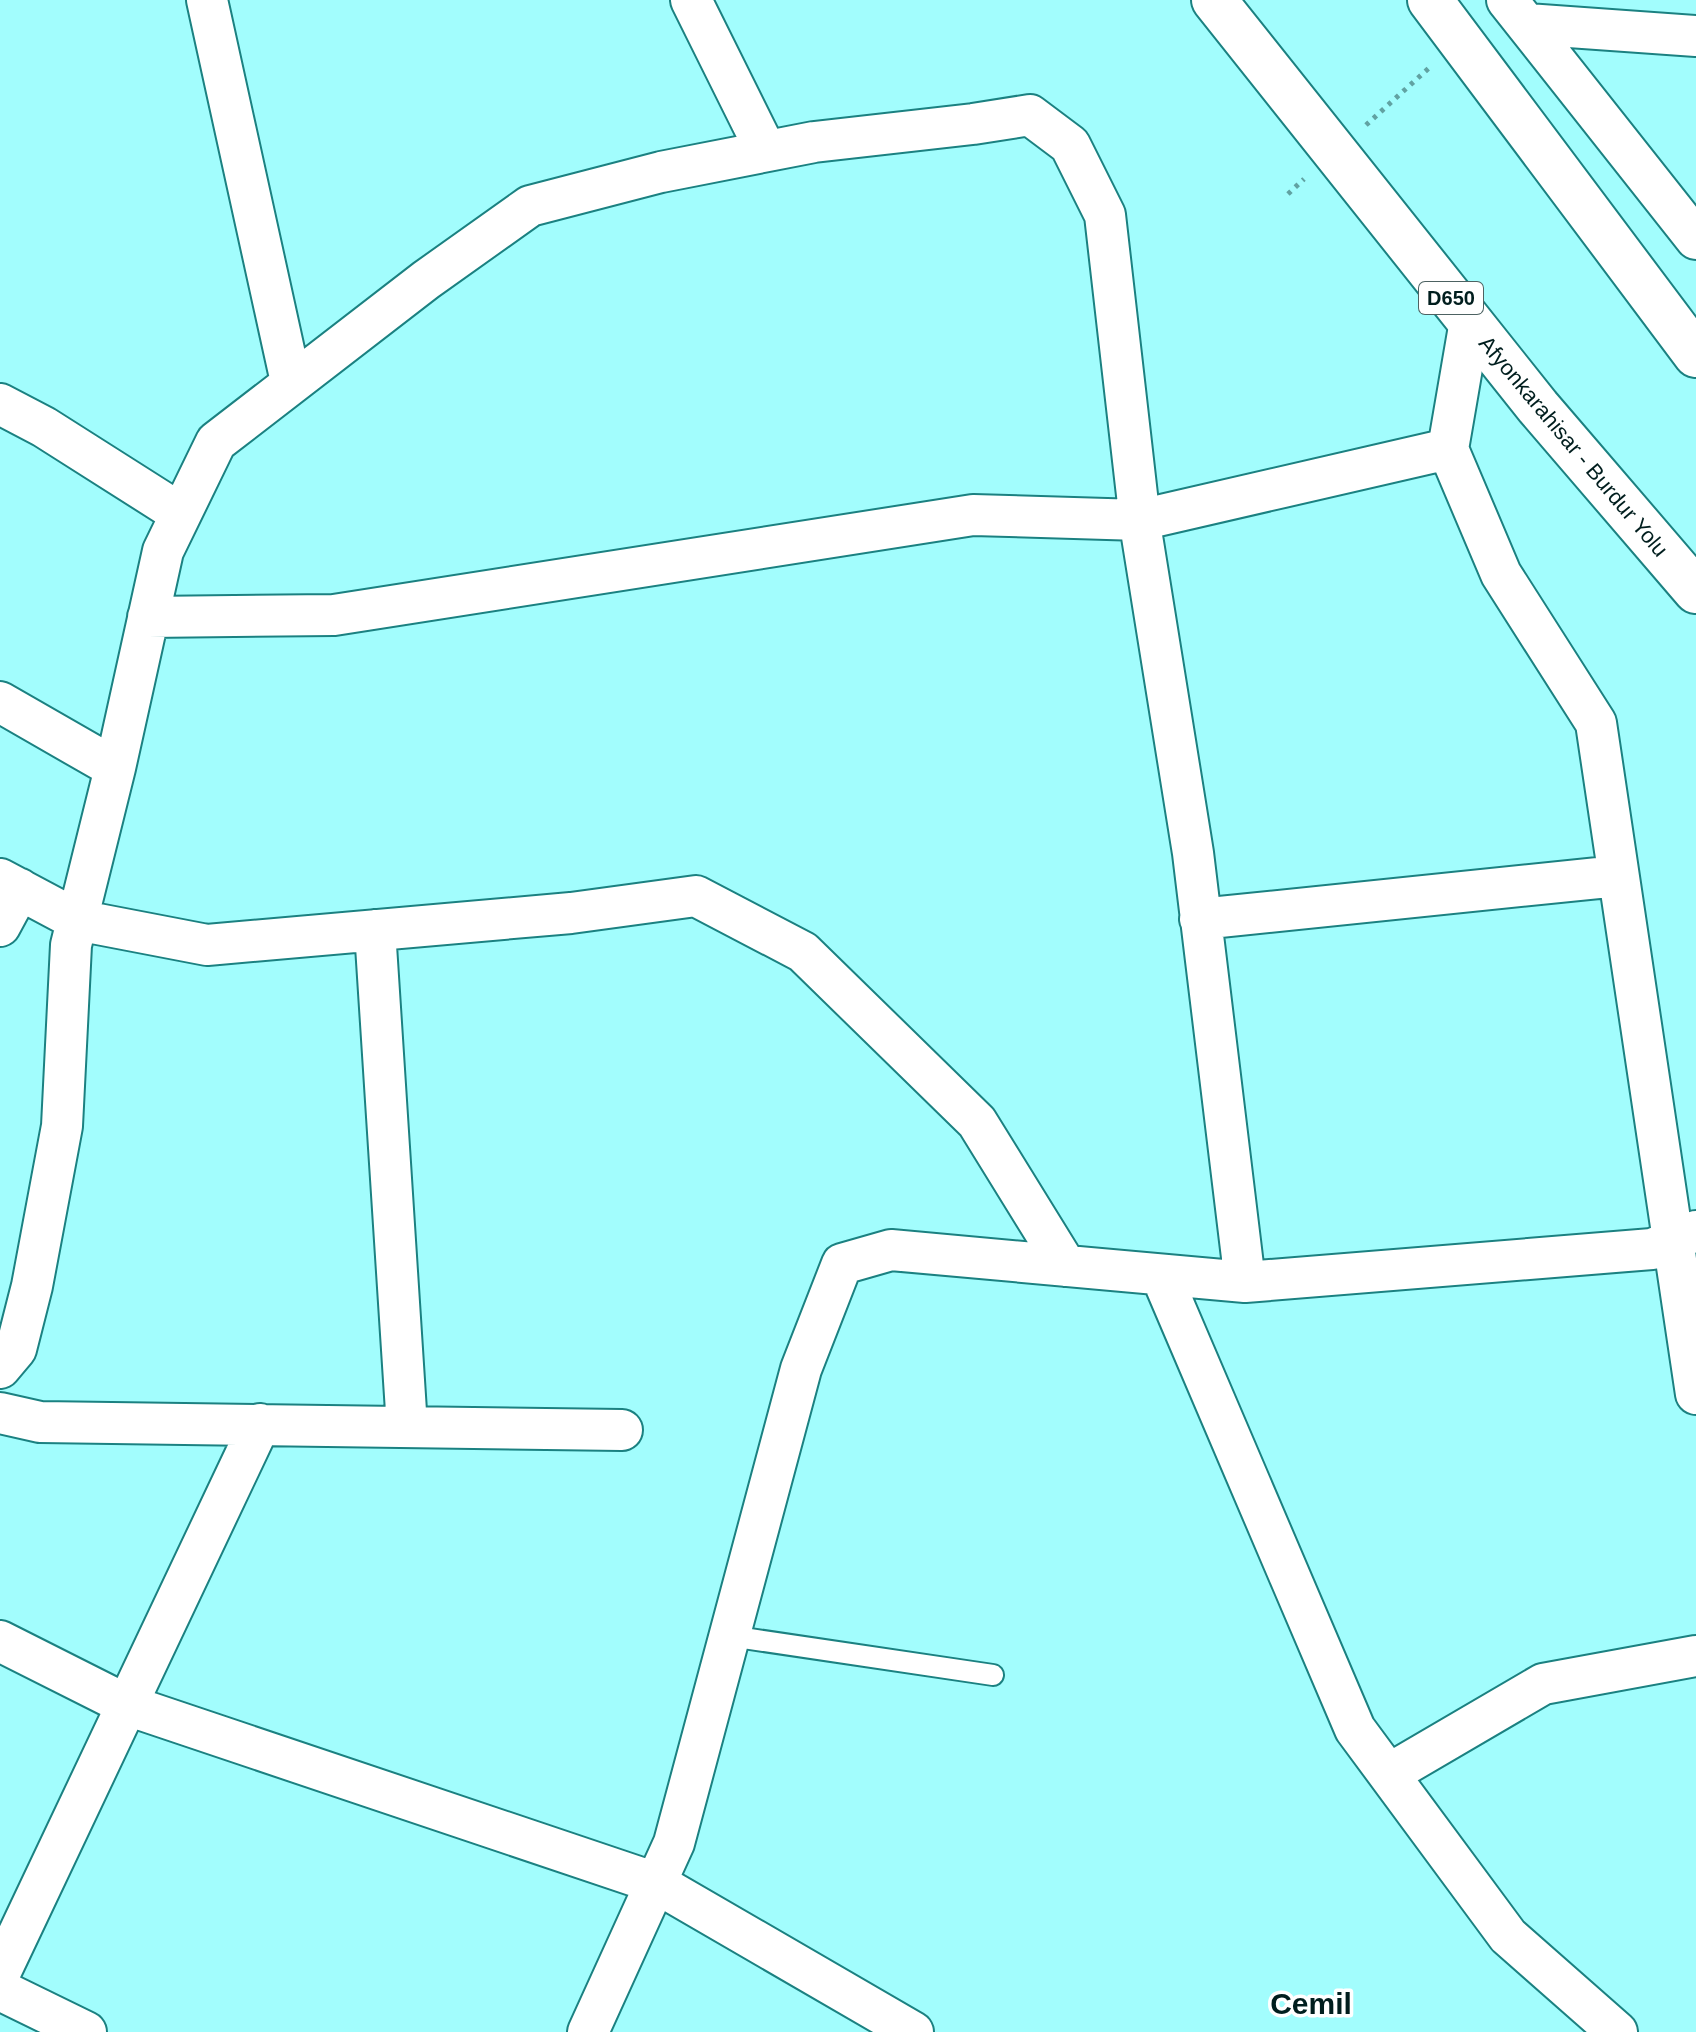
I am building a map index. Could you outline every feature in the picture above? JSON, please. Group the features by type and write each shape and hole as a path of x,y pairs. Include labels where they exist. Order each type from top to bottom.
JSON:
{"highway":[{"name":"Afyonkarahisar - Burdur Yolu","path":"1214,0 1538,407 1696,591"},
{"path":"1430,0 1696,355"}],"street":[{"path":"207,0 291,382"},
{"path":"691,0 766,151"},
{"path":"1517,12 1696,36"},
{"path":"1517,12 1696,239"},
{"path":"0,1368 16,1349 32,1286 62,1126 71,945 115,768 163,551 216,442 426,280 530,206 661,172 814,142 1030,115 1070,145 1105,215 1140,520 1193,853 1245,1282"},
{"path":"1470,321 1448,449 1501,574 1596,723 1618,876 1684,1236 1696,1394"},
{"path":"0,404 44,427 181,514"},
{"path":"148,617 334,615 973,515 1140,520 1448,449"},
{"path":"0,702 115,768"},
{"path":"1200,919 1618,876"},
{"path":"0,926 10,884 77,920 207,945 571,913 696,896 803,952 977,1122 1066,1266"},
{"path":"375,930 407,1427"},
{"path":"588,2032 674,1843 801,1369 842,1264 891,1250 1245,1282 1652,1249 1684,1236"},
{"path":"1161,1275 1355,1729 1508,1936 1617,2032"},
{"path":"0,1413 40,1422 622,1430"},
{"path":"0,1973 260,1424"},
{"path":"0,1641 127,1705 656,1883 913,2032"},
{"path":"1389,1774 1543,1684 1696,1656"},
{"path":"0,1990 86,2032"}],"lane":[{"path":"730,1636 993,1675"}],"path":[{"path":"1288,194 1460,40"}],"district":[{"name":"Cemil","path":"1311,2004"}]}
